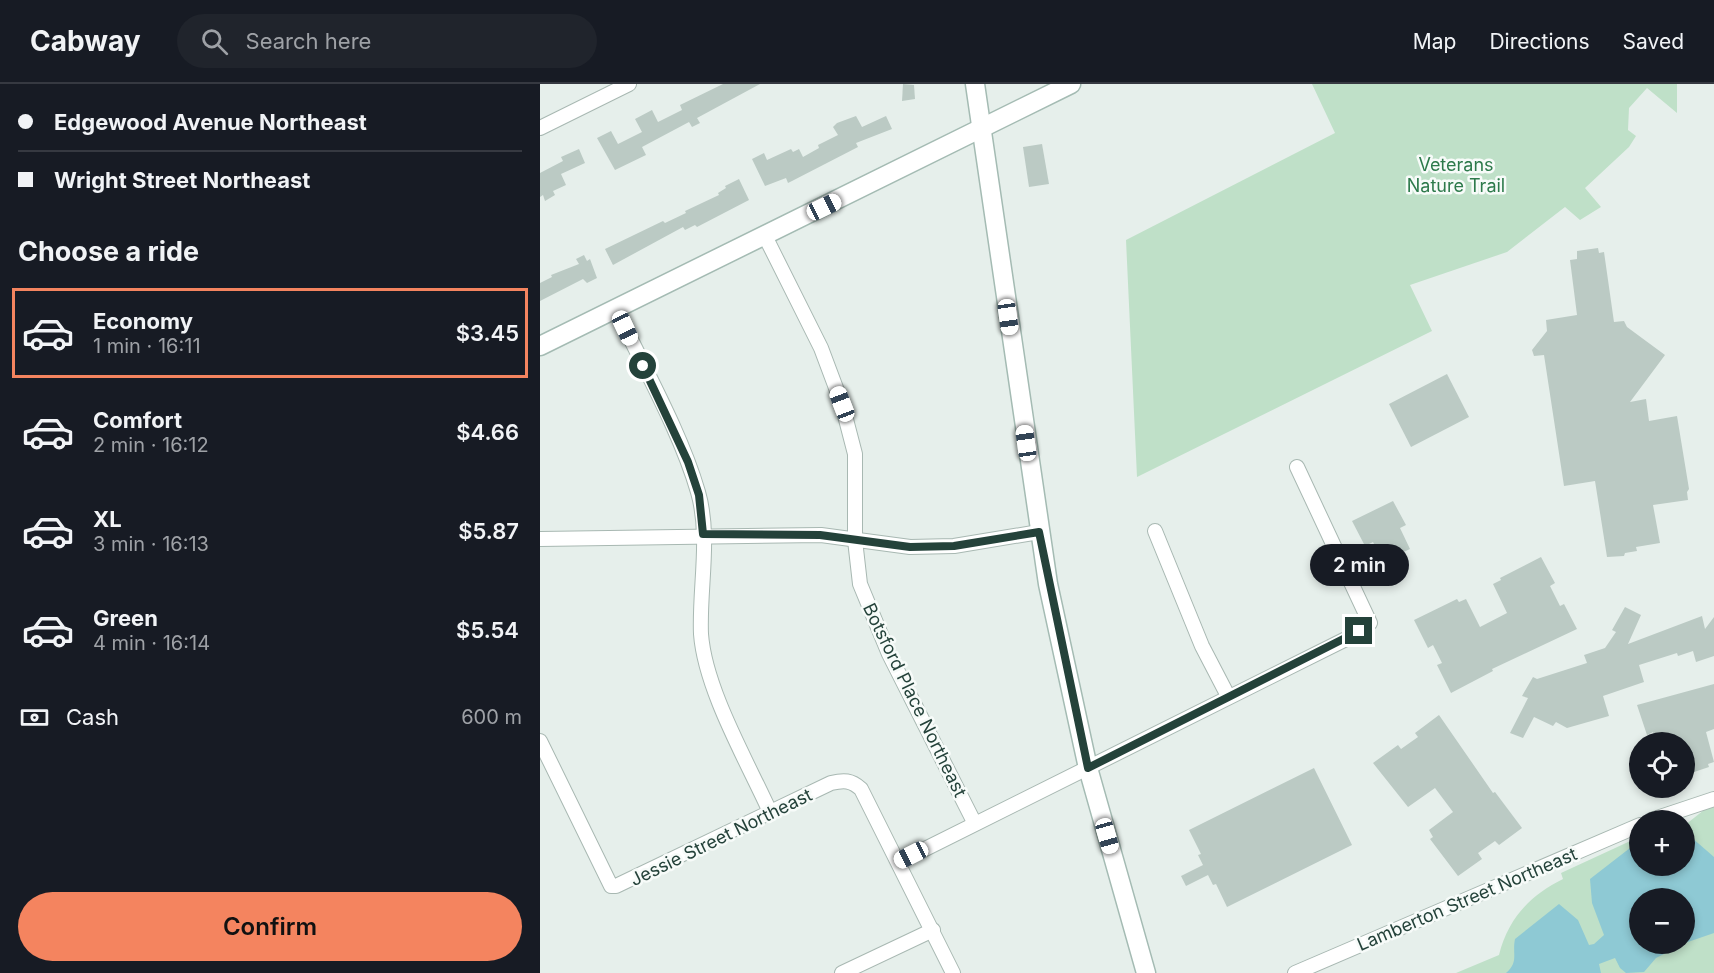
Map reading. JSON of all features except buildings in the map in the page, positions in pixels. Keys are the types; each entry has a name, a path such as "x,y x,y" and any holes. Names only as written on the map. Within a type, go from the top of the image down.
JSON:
{"main road":[{"path":"975,84 1039,532 1088,768 1146,973"},
{"path":"540,346 1071,84"}],"street":[{"path":"540,128 629,84"},
{"name":"Botsford Place Northeast","path":"765,236 821,348 842,404 855,454 855,540 860,584 889,654 974,822"},
{"path":"616,309 688,462 699,495 703,534 701,635 709,675 770,812"},
{"path":"953,973 899,862 974,822 1088,768 1348,638 1370,624 1297,467"},
{"path":"1155,531 1202,646 1228,696"},
{"path":"540,539 703,534 820,535 910,547 954,546 1039,532"},
{"name":"Jessie Street Northeast","path":"540,741 611,886 623,885 770,812 831,783 843,780 861,789 899,862"},
{"path":"1681,810 1714,799"},
{"name":"Lamberton Street Northeast","path":"1294,973 1629,830"},
{"path":"842,973 933,930"}],"green space":[{"name":"Veterans Nature Trail","path":"1312,84 1677,84 1677,113 1647,88 1629,108 1628,130 1636,136 1629,147 1585,188 1601,207 1580,220 1565,207 1507,252 1410,285 1432,331 1137,477 1126,240 1335,133"},
{"path":"1714,807 1714,973 1456,973 1499,955 1508,930 1522,909 1540,893 1563,879 1561,873 1629,842 1629,876 1695,876 1695,817 1704,810"}],"water":[{"path":"1695,840 1714,857 1714,933 1695,940 1695,888 1629,888 1629,954 1664,954 1656,958 1644,972 1626,973 1620,968 1615,958 1599,964 1601,973 1506,973 1514,961 1515,939 1559,904 1578,920 1589,945 1594,944 1604,935 1592,903 1590,879 1629,849 1629,876 1695,876"}],"route":[{"path":"643,366 688,462 699,495 703,534 820,535 910,547 954,546 1002,540 1039,532 1088,768 1359,631"}]}
